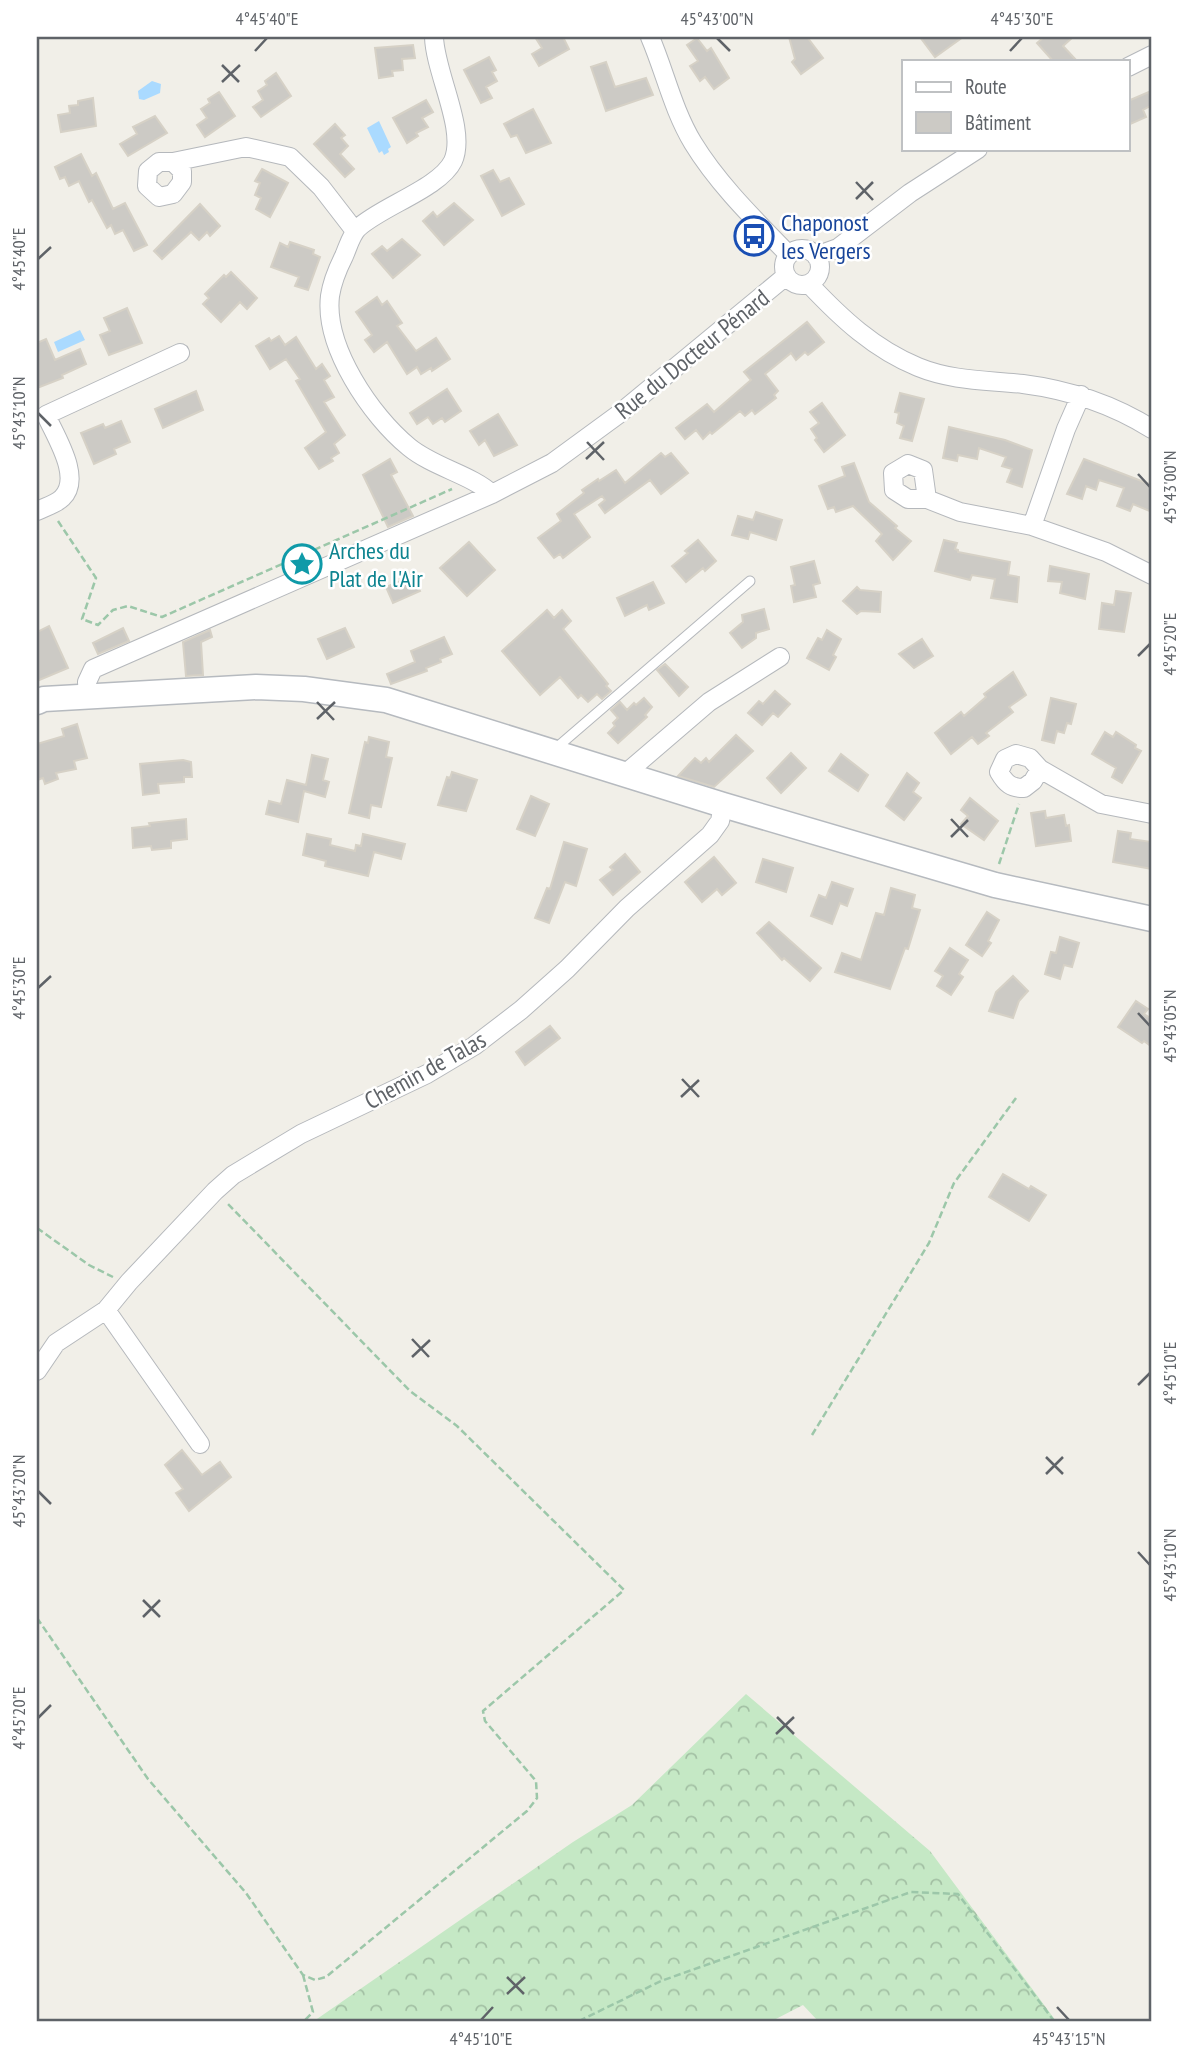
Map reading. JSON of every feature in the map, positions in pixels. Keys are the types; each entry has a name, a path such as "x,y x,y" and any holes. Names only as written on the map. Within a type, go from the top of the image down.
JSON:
{"main road":[{"path":"37,702 44,699 256,687 304,689 386,700 723,805 995,885 1152,919"}],"street":[{"path":"434,37 435,52 458,138 453,162 436,180 366,221 355,231 338,269 330,298 334,338 354,380 380,420 410,448 444,469 484,486 492,494"},
{"path":"650,37 680,118 693,143 743,207 789,255"},
{"path":"1130,66 1152,55"},
{"path":"173,162 246,146 290,158 321,187 355,231"},
{"path":"816,256 838,248 910,193 976,150"},
{"path":"806,250 816,256 820,269 809,284 796,285 786,276 785,261 794,251 806,250"},
{"name":"Rue du Docteur Pénard","path":"88,697 87,682 93,669 492,494 552,463 619,414 786,276"},
{"path":"809,284 842,319 879,348 919,368 959,379 1023,384 1081,395 1125,412 1152,429"},
{"path":"42,508 61,499 68,491 71,478 46,415 180,353"},
{"path":"1032,526 1066,429 1081,395"},
{"path":"927,499 960,512 1032,526 1105,552 1152,575"},
{"path":"625,774 709,702 780,657"},
{"path":"1040,769 1034,781 1024,788 1015,788 1005,783 999,772 1005,760 1016,754 1030,758 1040,769 1101,804 1152,814"},
{"name":"Chemin de Talas","path":"37,1371 56,1343 106,1310 215,1191 253,1161 301,1134 427,1074 474,1046 521,1010 567,969 627,908 710,835 720,821 723,805"},
{"path":"106,1310 200,1444"}],"lane":[{"path":"552,751 750,581"}],"path":[{"path":"42,508 96,578 82,619 98,625 113,610 128,606 162,617 471,481"},
{"path":"1000,860 1024,788"},
{"path":"812,1435 929,1243 954,1182 1016,1098"},
{"path":"215,1191 410,1391 457,1426 624,1590 484,1711 485,1721 536,1781 537,1798 527,1811 326,1977 315,1980 303,1975"},
{"path":"37,1228 89,1265 129,1282"},
{"path":"37,1618 148,1779 246,1894 303,1975 313,2012 304,2021"},
{"path":"579,2021 661,1981 911,1892 958,1894 1055,2021"}],"green space":[{"path":"746,1694 930,1851 1056,2021 818,2021 803,2005 772,2021 314,2021 573,1842 632,1805"}],"water":[{"path":"152,81 161,84 160,93 144,100 139,99 138,91"},
{"path":"379,121 391,147 384,155 382,151 379,153 367,128"},
{"path":"80,330 85,340 58,352 54,342"}],"building":[{"path":"535,37 563,37 569,49 539,66 532,54 542,48"},
{"path":"789,37 807,37 823,58 801,74 792,62 795,59"},
{"path":"920,37 963,37 935,57"},
{"path":"1044,37 1073,37 1063,46 1076,60 1052,60 1037,43"},
{"path":"697,38 707,51 711,48 729,78 714,89 705,77 700,81 690,66 698,61 687,45"},
{"path":"413,45 415,58 402,59 403,70 392,71 393,76 379,78 375,48"},
{"path":"489,57 496,70 492,72 497,81 486,87 492,98 481,103 464,70"},
{"path":"606,62 615,87 646,78 653,95 606,111 591,67"},
{"path":"276,73 291,96 261,117 253,107 263,100 258,91 267,85 265,81"},
{"path":"219,92 235,116 205,137 197,125 207,118 201,109 210,103 208,99"},
{"path":"1149,92 1152,105 1143,110 1146,117 1130,124 1130,100"},
{"path":"93,98 96,126 61,132 58,115 70,113 69,106 78,105 78,101"},
{"path":"426,100 433,112 422,118 428,127 416,133 418,136 407,143 393,118"},
{"path":"533,109 551,143 526,153 517,135 511,137 504,124"},
{"path":"155,116 167,133 128,156 120,144 137,134 133,127"},
{"path":"335,124 345,135 341,138 348,146 340,154 354,169 345,177 314,144"},
{"path":"81,154 92,176 96,173 113,209 125,203 147,245 134,251 123,230 115,234 111,225 107,228 92,200 89,202 79,181 69,186 65,177 60,179 55,167"},
{"path":"262,169 288,183 270,217 256,209 261,198 255,195 260,183 255,181"},
{"path":"493,170 500,182 509,178 524,204 502,216 481,176"},
{"path":"454,203 473,220 444,245 423,221 433,212 437,217"},
{"path":"200,204 220,226 210,236 207,232 199,240 191,232 162,259 154,251"},
{"path":"402,239 420,255 393,278 372,254 382,246 387,251"},
{"path":"290,242 314,250 313,254 320,257 308,290 295,286 299,277 271,267 280,243 288,247"},
{"path":"231,272 257,298 247,309 240,302 221,322 203,304 209,298 205,294 224,275 226,277"},
{"path":"377,297 382,305 387,301 402,323 397,326 416,351 436,338 450,359 432,371 431,368 421,374 417,367 407,374 387,342 374,352 365,340 372,335 356,312"},
{"path":"127,308 142,343 109,355 100,335 110,331 104,318"},
{"path":"807,322 824,342 808,355 805,352 796,360 791,353 765,374 778,391 774,395 776,398 755,414 752,410 745,416 740,411 703,439 696,430 685,439 676,428 707,404 714,412 751,380 744,372"},
{"path":"279,336 285,345 296,337 316,369 322,364 330,376 324,380 334,397 324,402 345,435 334,444 339,453 331,458 333,461 319,469 305,448 326,432 296,381 300,379 286,359 270,369 256,346 269,338 271,341"},
{"path":"46,339 55,360 80,349 86,364 62,375 63,378 37,388 37,343"},
{"path":"447,389 461,411 445,422 442,418 433,424 428,417 417,424 410,413"},
{"path":"196,391 203,410 163,428 155,409"},
{"path":"900,393 924,399 912,441 900,438 904,426 897,423 899,413 895,412"},
{"path":"822,403 845,435 824,452 811,429 819,423 810,412"},
{"path":"498,414 517,445 494,456 485,440 479,445 470,431"},
{"path":"121,421 130,442 114,449 116,454 94,464 81,433 103,424 105,428"},
{"path":"949,427 1005,440 1032,450 1022,487 1007,482 1012,469 1002,466 1006,457 979,448 977,459 958,455 957,461 943,458"},
{"path":"661,453 665,457 671,453 688,473 661,494 650,480 605,513 599,505 605,500 602,496 574,514 590,537 563,558 560,554 554,558 538,538 561,521 557,514 598,479 599,481 616,470 625,483"},
{"path":"390,459 397,472 391,475 413,516 388,527 363,475"},
{"path":"1084,459 1152,485 1152,512 1133,504 1130,511 1117,506 1124,488 1099,480 1096,490 1086,486 1082,499 1067,494"},
{"path":"854,463 869,502 911,541 893,560 876,541 882,534 853,506 836,512 834,507 828,509 819,486 845,476 842,467"},
{"path":"756,512 782,520 776,540 750,532 748,539 732,535 738,516 753,520"},
{"path":"698,540 716,561 686,582 672,566 688,553 685,551"},
{"path":"944,540 957,543 955,549 958,552 1010,562 1008,575 1019,577 1017,602 991,598 995,579 972,575 970,580 935,571"},
{"path":"469,542 495,570 467,596 440,568"},
{"path":"814,561 820,583 813,585 816,597 794,602 791,586 795,585 791,567"},
{"path":"1050,566 1089,574 1085,599 1060,593 1062,582 1048,581"},
{"path":"413,576 420,591 393,603 386,587"},
{"path":"653,582 664,603 649,610 647,605 625,616 617,598"},
{"path":"857,587 860,590 881,592 880,612 861,611 857,614 843,601"},
{"path":"1116,591 1131,593 1124,632 1099,629 1102,603 1114,605"},
{"path":"764,609 769,629 756,633 756,638 742,648 730,633 743,622 742,615"},
{"path":"547,610 554,618 562,610 571,621 563,629 611,691 602,699 597,694 588,702 581,695 578,698 560,677 540,695 502,651"},
{"path":"49,626 68,668 37,681 37,632"},
{"path":"123,628 129,641 98,654 93,643"},
{"path":"345,628 354,647 327,659 318,639"},
{"path":"210,630 212,637 201,642 203,675 186,676 183,642"},
{"path":"827,630 841,639 829,670 807,658 818,638 822,640"},
{"path":"444,637 452,654 426,668 427,671 391,684 387,674 415,662 411,651"},
{"path":"922,639 933,656 914,668 899,654"},
{"path":"665,664 688,687 679,696 657,670"},
{"path":"1013,672 1026,695 1009,707 1013,712 986,733 989,736 978,744 972,737 951,754 935,733 961,712 964,716 986,697 984,694"},
{"path":"775,691 790,704 778,717 773,713 762,725 748,713 759,701 763,704"},
{"path":"644,698 652,707 645,715 647,717 618,743 608,733 618,718 611,710 620,702 627,710"},
{"path":"1051,698 1076,704 1071,724 1067,723 1064,733 1057,731 1054,743 1042,740"},
{"path":"77,724 87,758 74,761 76,769 56,773 58,779 45,784 43,778 37,780 37,744 64,736 62,729"},
{"path":"1105,732 1113,737 1116,732 1141,751 1122,783 1112,777 1116,768 1092,754"},
{"path":"736,735 753,751 714,787 678,776 695,758 701,763 706,758 709,762"},
{"path":"369,737 389,742 386,757 392,758 381,807 371,805 369,818 349,813 365,742 368,743"},
{"path":"791,753 806,768 781,793 767,778"},
{"path":"841,754 868,775 858,791 829,771"},
{"path":"312,755 328,759 323,780 329,782 325,797 304,791 298,822 266,814 269,801 281,804 287,780 306,785"},
{"path":"183,760 191,762 192,777 184,777 184,782 158,784 159,793 143,795 140,764"},
{"path":"452,772 477,780 466,811 438,805 447,777 450,778"},
{"path":"907,773 919,783 913,792 921,798 904,820 886,806"},
{"path":"531,796 549,804 535,836 517,829"},
{"path":"970,798 998,821 984,840 961,824 968,816 961,810"},
{"path":"1045,811 1046,818 1064,815 1066,826 1069,825 1071,841 1036,846 1031,813"},
{"path":"186,819 187,839 171,841 171,848 133,848 132,828 150,826 149,823"},
{"path":"1118,831 1131,833 1130,839 1152,842 1152,869 1113,862"},
{"path":"307,834 331,839 330,845 355,851 356,845 361,846 363,834 405,844 401,859 374,852 368,876 325,866 326,861 303,855"},
{"path":"564,842 587,849 576,886 565,882 549,923 535,918 547,888 550,889"},
{"path":"625,854 640,872 613,895 600,880 613,870 610,867"},
{"path":"714,857 736,883 722,895 717,889 702,902 685,882"},
{"path":"763,859 793,868 786,892 756,882"},
{"path":"832,882 853,889 847,906 840,903 832,924 811,916 819,895 826,898"},
{"path":"891,888 915,895 912,908 920,910 908,949 905,948 890,989 835,972 842,953 861,960 876,913 884,915"},
{"path":"987,912 999,920 988,941 991,943 982,956 966,945"},
{"path":"769,922 821,968 810,981 784,958 782,960 757,933"},
{"path":"1060,937 1079,943 1072,967 1064,965 1060,979 1045,974 1051,952 1056,953"},
{"path":"950,948 968,960 959,974 963,977 951,995 937,986 943,976 935,971"},
{"path":"1013,976 1028,991 1019,1001 1013,1018 989,1011 996,992"},
{"path":"1136,1001 1148,1009 1144,1014 1152,1019 1152,1047 1118,1027"},
{"path":"550,1026 560,1038 525,1065 516,1052"},
{"path":"1003,1174 1046,1195 1029,1221 989,1197"},
{"path":"182,1450 202,1475 220,1462 231,1477 189,1511 176,1493 183,1489 165,1465"}],"place":[{"name":"Chaponost les Vergers","path":"754,236"},
{"name":"Arches du Plat de l'Air","path":"302,564"}]}
